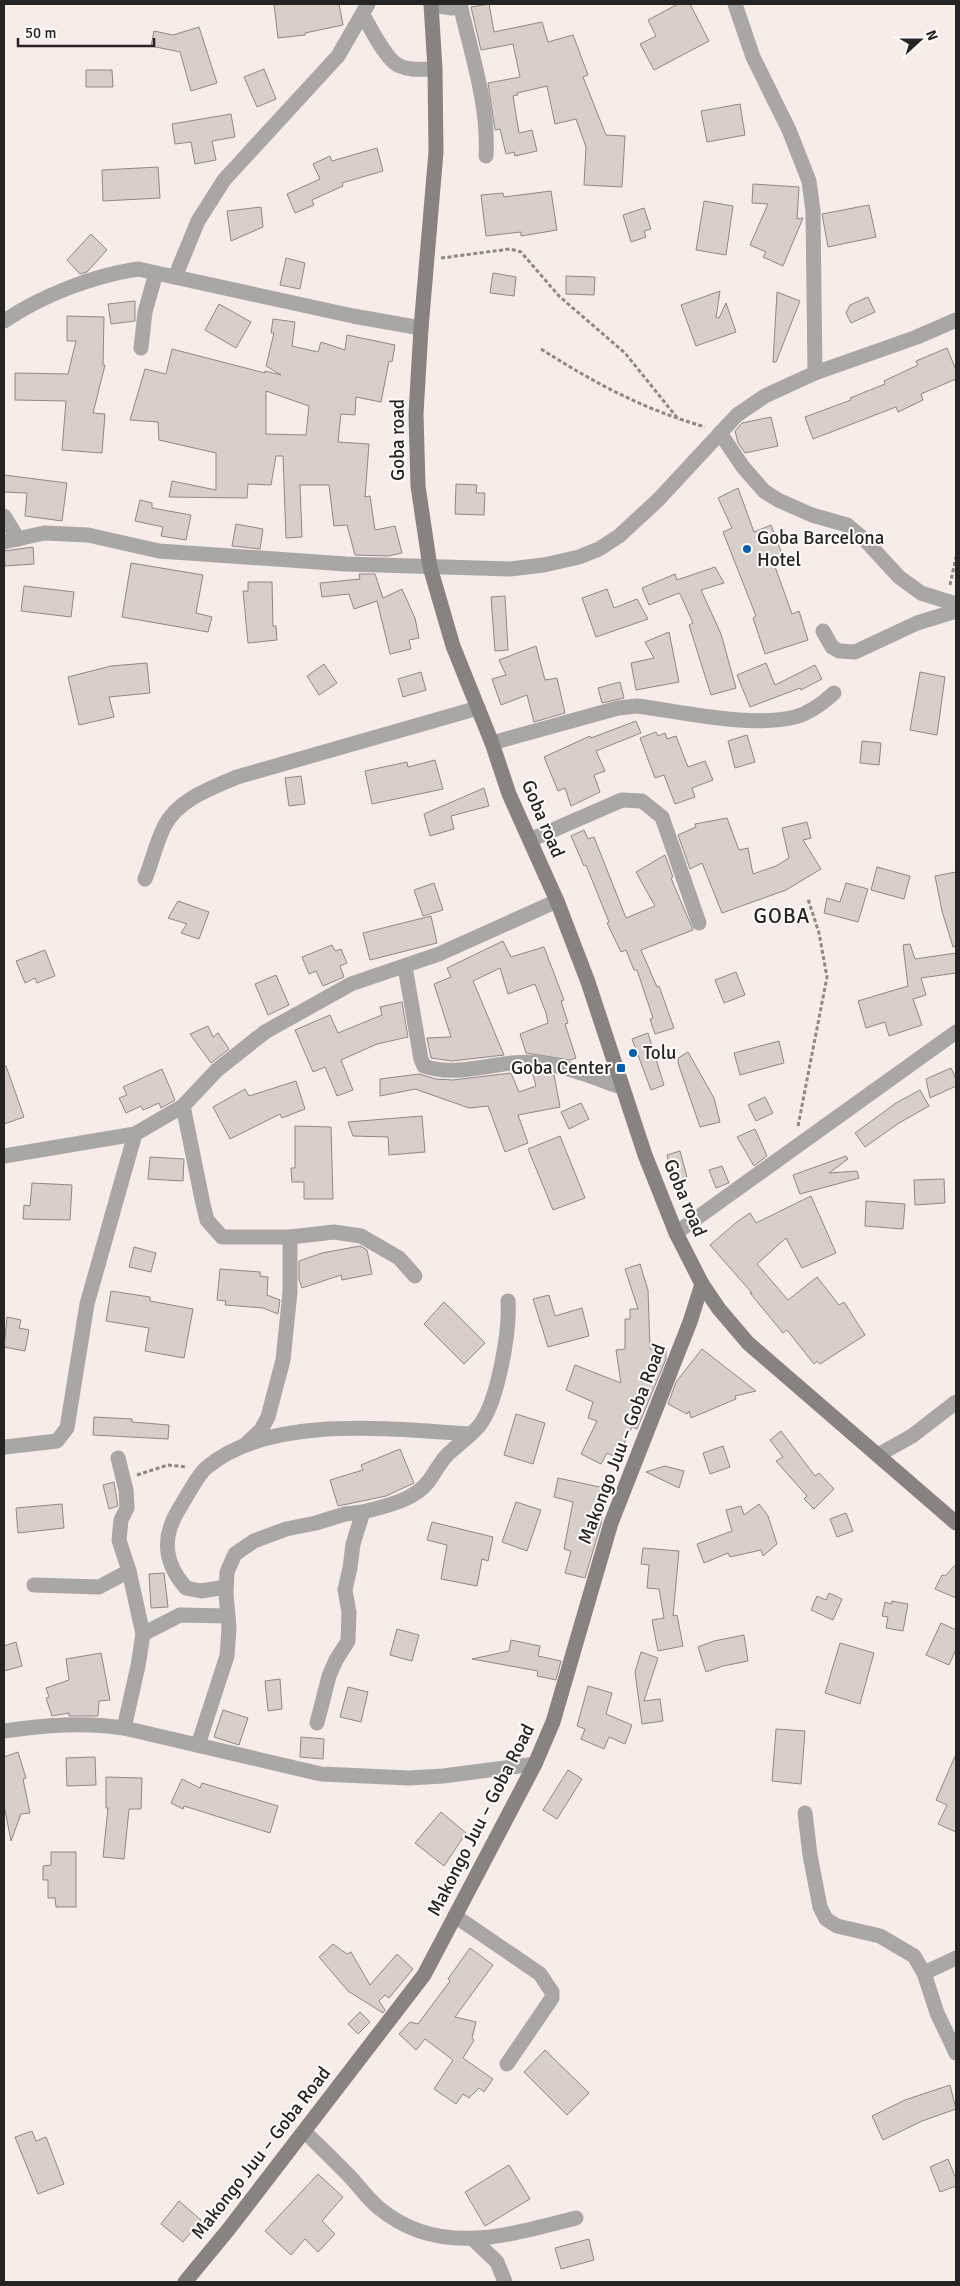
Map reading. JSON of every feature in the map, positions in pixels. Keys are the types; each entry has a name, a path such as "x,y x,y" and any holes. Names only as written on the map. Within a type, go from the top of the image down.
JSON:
{"street":[{"path":"431,4 452,8 459,4 484,109 487,138 486,156"},
{"name":"Goba road","path":"431,4 435,68 436,152 420,328 416,414 418,486 430,567 454,646 492,743 509,794 557,901 588,982 644,1155 676,1233 702,1284 719,1309 748,1343 956,1523"},
{"path":"735,4 753,57 789,130 809,181 813,211 814,373"},
{"path":"366,9 389,56 398,66 415,70 435,68"},
{"path":"175,277 198,221 224,180 338,56 366,9"},
{"path":"4,321 25,307 55,294 105,277 138,269 353,316 420,328"},
{"path":"141,348 144,312 156,273"},
{"path":"4,516 11,540 44,533 88,535 159,551 346,564 510,570 544,565 599,549 619,536 658,500 737,415 766,396 814,373 917,337 956,320"},
{"path":"720,434 743,467 764,491 778,500 812,516 847,525 865,540 899,577 921,593 953,605"},
{"path":"823,632 832,647 839,651 854,652 953,605"},
{"path":"492,743 618,708 637,706 769,722 797,716 818,706 834,693"},
{"path":"145,879 164,826 175,811 205,790 237,777 478,708"},
{"path":"530,840 622,800 642,801 662,817 699,923"},
{"path":"4,1156 135,1134 183,1106 217,1070 266,1032 351,984 405,967 557,901"},
{"path":"405,967 421,1059 424,1066 436,1070 478,1068 507,1062 540,1063 580,1073 621,1087"},
{"path":"676,1233 956,1032"},
{"path":"183,1106 207,1220 222,1237 290,1237 334,1232 361,1236 399,1258 415,1276"},
{"path":"5,1448 57,1441 67,1428 87,1304 135,1134"},
{"path":"226,1587 201,1591 186,1588 174,1574 166,1545 174,1517 205,1468 246,1444 261,1430 268,1417 283,1360 290,1292 290,1237"},
{"name":"Makongo Juu – Goba Road","path":"185,2282 228,2230 424,1975 535,1764 553,1722 611,1523 690,1322 702,1284"},
{"path":"198,1745 226,1656 228,1616 227,1572 235,1554 254,1541 286,1529 316,1523 345,1514 363,1512 403,1500 427,1484 446,1456 470,1434 488,1412 499,1374 509,1322 508,1301"},
{"path":"878,1455 912,1436 956,1402"},
{"path":"246,1444 312,1429 406,1430 470,1434"},
{"path":"118,1458 126,1508 121,1520 119,1540 129,1571 143,1634 124,1728"},
{"path":"317,1723 329,1676 348,1641 349,1612 345,1590 353,1544 363,1512"},
{"path":"34,1585 99,1587 129,1571"},
{"path":"143,1634 180,1615 228,1616"},
{"path":"4,1731 76,1724 124,1728 322,1774 409,1778 443,1776 535,1764"},
{"path":"806,1813 818,1898 826,1919 837,1926 880,1936 914,1956 924,1973 937,2013 956,2053"},
{"path":"455,1916 540,1974 552,1992 552,1998 507,2064"},
{"path":"924,1973 956,1958"},
{"path":"304,2131 378,2208 414,2230 437,2236 474,2240 505,2236 576,2218"},
{"path":"474,2240 497,2262 505,2282"}],"path":[{"path":"427,261 485,251 510,249 521,252 559,296 625,353 679,420"},
{"path":"541,350 596,384 638,404 720,434"},
{"path":"953,605 956,557"},
{"path":"793,1148 827,977 819,933 808,899"},
{"path":"123,1481 168,1465 205,1468"}],"building":[{"path":"274,4 339,4 343,25 305,33 305,35 278,38"},
{"path":"489,4 494,32 542,22 548,42 573,35 588,75 583,77 606,135 625,136 622,187 584,185 586,147 576,119 555,124 547,86 517,93 518,95 513,96 519,133 532,130 537,151 515,156 514,152 506,154 500,129 495,130 488,83 520,77 513,44 481,50 471,7"},
{"path":"678,4 690,4 709,41 654,70 640,44 656,36 648,20"},
{"path":"199,27 217,83 191,91 180,52 151,46 154,31 173,35"},
{"path":"264,69 276,99 257,107 244,77"},
{"path":"86,70 112,70 113,87 86,87"},
{"path":"740,104 745,135 707,142 701,111"},
{"path":"231,114 235,137 212,141 216,160 195,164 191,142 175,144 172,124"},
{"path":"377,148 383,171 342,183 343,186 312,200 314,205 295,213 287,194 320,179 313,164 330,156 332,161"},
{"path":"158,167 160,198 103,201 102,170"},
{"path":"753,184 799,187 797,219 803,218 783,266 763,257 766,252 750,245 768,204 752,203"},
{"path":"551,191 557,230 521,236 521,232 486,236 481,195 503,193 504,197"},
{"path":"704,201 733,206 726,255 696,250"},
{"path":"869,205 876,237 828,247 822,214"},
{"path":"261,207 263,227 231,241 227,211"},
{"path":"644,208 651,229 644,231 646,237 631,242 623,215"},
{"path":"91,234 107,250 87,272 80,274 67,260"},
{"path":"286,258 305,263 300,289 280,285"},
{"path":"493,273 516,277 514,296 490,293"},
{"path":"566,276 595,277 594,295 566,294"},
{"path":"720,291 716,317 719,318 726,303 736,332 696,346 681,305"},
{"path":"777,292 800,301 776,362 773,362"},
{"path":"868,297 875,312 851,323 846,313 850,305"},
{"path":"135,301 135,321 111,324 108,304"},
{"path":"219,304 251,322 236,348 205,330"},
{"path":"67,316 104,317 103,365 105,365 93,413 105,414 102,453 62,450 66,401 15,400 15,373 68,374 76,341 67,341"},
{"path":"273,319 295,322 292,346 318,352 321,342 345,350 347,335 395,345 392,362 389,361 381,402 356,397 355,415 341,414 338,442 369,444 365,497 370,496 375,530 395,526 402,553 388,556 355,555 347,525 334,526 329,485 300,485 302,537 286,538 283,456 276,456 271,485 248,484 247,498 169,497 172,481 216,490 216,453 159,440 158,422 130,420 145,369 166,374 172,349 265,373 265,371 281,375 266,366 274,333 271,333","holes":["266,391 309,406 306,435 266,434"]},
{"path":"947,348 956,370 956,379 921,394 923,400 898,412 896,407 813,439 805,417 851,400 850,398 885,384 884,381 918,365 916,361"},
{"path":"771,417 778,446 745,453 738,443 735,431 742,423"},
{"path":"4,475 67,483 62,521 25,516 27,493 4,492"},
{"path":"456,484 477,485 476,493 485,493 484,515 455,514"},
{"path":"738,488 754,532 771,525 783,557 773,561 792,614 799,611 808,640 765,654 753,618 756,616 723,532 732,528 718,498"},
{"path":"140,500 152,503 152,508 191,515 186,540 161,536 163,527 135,521"},
{"path":"236,524 263,529 260,549 232,546"},
{"path":"33,547 34,564 5,566 4,551"},
{"path":"131,563 203,575 196,613 212,617 208,632 122,617"},
{"path":"715,567 724,583 701,590 721,634 736,688 711,695 689,625 693,623 681,596 679,593 649,605 642,588 675,574 677,580"},
{"path":"359,574 375,574 383,598 402,589 415,618 419,638 409,640 411,649 390,654 377,601 354,609 349,594 322,597 320,583 360,579"},
{"path":"248,582 272,582 273,626 276,626 277,640 248,643 243,591 248,591"},
{"path":"24,586 74,592 71,617 21,611"},
{"path":"607,589 614,608 637,599 648,619 596,637 582,598"},
{"path":"505,596 508,650 495,651 491,597"},
{"path":"669,632 679,682 636,690 631,663 654,658 645,642"},
{"path":"536,646 545,680 557,678 565,713 534,722 527,695 501,705 492,679 506,675 499,660"},
{"path":"147,663 150,693 109,697 114,717 79,725 68,677 111,666"},
{"path":"766,663 775,685 815,665 822,679 801,690 800,688 750,707 737,675"},
{"path":"324,664 337,683 319,695 307,676"},
{"path":"421,672 426,690 403,697 398,679"},
{"path":"920,672 945,677 937,735 910,730"},
{"path":"620,682 624,698 602,703 598,688"},
{"path":"636,721 641,733 596,751 605,771 594,775 600,792 571,806 565,788 558,791 544,757 590,736 591,738"},
{"path":"656,732 658,736 665,733 667,739 676,736 688,767 705,761 713,780 692,788 695,797 675,804 664,775 655,778 640,738"},
{"path":"747,735 755,762 735,768 728,741"},
{"path":"862,741 881,743 879,765 860,763"},
{"path":"435,760 443,789 372,804 365,771 407,762 408,767"},
{"path":"301,776 305,804 289,806 285,778"},
{"path":"484,788 489,806 451,816 454,829 430,836 424,814"},
{"path":"727,818 739,850 748,848 753,874 776,866 789,858 782,828 807,822 811,838 803,840 821,869 786,890 722,913 702,863 690,869 678,835 696,827 695,824"},
{"path":"584,830 588,839 594,837 626,918 655,906 636,872 665,855 673,877 671,878 693,930 641,950 657,987 659,986 674,1028 655,1034 650,1019 653,1018 637,970 634,970 626,950 621,952 607,923 609,922 586,865 584,866 571,836"},
{"path":"877,867 910,876 904,899 871,890"},
{"path":"956,872 956,946 953,947 942,911 935,876"},
{"path":"434,883 443,910 423,916 414,890"},
{"path":"846,883 868,889 858,922 824,913 827,898 840,902"},
{"path":"178,901 209,912 199,939 181,933 187,924 168,918"},
{"path":"431,916 437,943 370,960 363,933"},
{"path":"503,941 511,957 544,947 564,1000 561,1001 568,1023 565,1024 576,1058 570,1060 526,1053 520,1034 548,1023 546,1013 535,984 508,994 500,968 473,981 504,1055 452,1061 431,1058 427,1038 451,1037 434,984 451,977 447,968"},
{"path":"910,944 915,959 956,953 956,973 921,978 926,995 913,999 922,1025 889,1036 885,1022 866,1028 858,1001 908,986 903,945"},
{"path":"332,945 335,951 341,949 347,963 340,966 344,977 323,986 316,971 309,974 302,957"},
{"path":"45,950 55,976 37,983 35,978 25,983 16,961"},
{"path":"736,972 745,995 724,1003 715,980"},
{"path":"276,975 289,1005 268,1015 255,984"},
{"path":"402,1002 408,1037 377,1044 341,1060 353,1090 337,1096 325,1067 313,1072 295,1030 330,1015 338,1033 382,1015 380,1007"},
{"path":"208,1026 213,1037 218,1033 229,1049 211,1063 190,1034"},
{"path":"648,1033 664,1085 651,1090 632,1039"},
{"path":"779,1041 784,1063 740,1075 734,1053"},
{"path":"688,1052 714,1098 720,1122 700,1127 678,1063 678,1058"},
{"path":"4,1066 6,1066 24,1117 4,1124"},
{"path":"951,1068 956,1079 956,1086 930,1098 926,1079"},
{"path":"162,1069 175,1100 161,1108 159,1103 143,1110 141,1106 126,1113 119,1098 127,1095 123,1087"},
{"path":"532,1072 554,1075 560,1107 518,1115 528,1143 505,1152 488,1106 469,1108 415,1089 380,1096 380,1079 419,1074 436,1079 453,1080 511,1073 519,1092 536,1086"},
{"path":"296,1081 305,1109 282,1118 280,1114 230,1139 213,1107 245,1089 249,1096"},
{"path":"920,1090 929,1106 899,1123 865,1147 855,1133 896,1103"},
{"path":"765,1097 773,1113 756,1121 748,1105"},
{"path":"581,1103 589,1119 569,1129 561,1112"},
{"path":"422,1116 425,1152 389,1155 388,1137 353,1136 348,1122"},
{"path":"295,1126 331,1127 333,1199 304,1199 304,1182 292,1182 291,1168 295,1168"},
{"path":"755,1129 767,1156 754,1166 737,1137"},
{"path":"560,1136 585,1198 553,1210 528,1149"},
{"path":"680,1151 687,1177 673,1181 667,1155"},
{"path":"846,1156 848,1159 829,1173 857,1171 859,1178 800,1194 793,1175"},
{"path":"150,1157 184,1159 183,1181 148,1179"},
{"path":"722,1166 729,1183 716,1188 709,1170"},
{"path":"944,1179 945,1203 915,1205 914,1180"},
{"path":"32,1183 72,1185 70,1220 23,1219 24,1205 30,1206"},
{"path":"811,1196 836,1253 802,1268 786,1238 757,1264 788,1300 817,1277 839,1305 844,1302 865,1335 820,1364 817,1361 814,1364 787,1330 783,1333 750,1293 752,1293 710,1245 750,1213 756,1223"},
{"path":"866,1201 905,1204 903,1229 865,1226"},
{"path":"360,1246 367,1250 372,1274 342,1280 341,1275 302,1288 299,1280 299,1261 322,1253"},
{"path":"134,1247 156,1253 151,1272 129,1267"},
{"path":"640,1264 648,1290 650,1349 666,1351 666,1359 637,1429 632,1427 617,1458 607,1453 601,1464 581,1454 597,1421 588,1418 593,1402 566,1390 575,1365 621,1383 616,1350 625,1349 625,1319 630,1319 630,1309 638,1309 625,1269"},
{"path":"220,1269 260,1272 260,1276 268,1277 267,1295 280,1300 278,1314 263,1308 225,1305 226,1301 217,1300"},
{"path":"111,1291 150,1297 150,1301 193,1309 184,1358 145,1351 149,1328 106,1321"},
{"path":"549,1295 555,1316 582,1308 589,1336 548,1347 533,1299"},
{"path":"444,1302 485,1343 464,1364 424,1324"},
{"path":"7,1317 21,1320 19,1328 29,1330 25,1351 4,1347"},
{"path":"702,1349 756,1391 735,1396 736,1399 691,1418 689,1411 687,1414 668,1404 676,1382"},
{"path":"516,1414 545,1423 533,1464 504,1455"},
{"path":"94,1417 132,1419 132,1422 169,1425 168,1439 93,1435"},
{"path":"781,1431 815,1476 819,1473 834,1489 814,1509 804,1499 807,1496 776,1461 783,1457 770,1440"},
{"path":"723,1446 730,1467 710,1474 703,1453"},
{"path":"400,1449 414,1483 386,1496 338,1506 330,1480 363,1470 361,1465"},
{"path":"665,1466 684,1471 679,1488 646,1472"},
{"path":"558,1478 609,1489 604,1499 601,1524 585,1578 565,1573 571,1551 564,1549 573,1502 554,1497"},
{"path":"114,1482 118,1506 109,1509 103,1485"},
{"path":"516,1502 541,1510 527,1551 502,1542"},
{"path":"62,1504 64,1528 18,1533 16,1508"},
{"path":"759,1504 768,1516 777,1544 763,1556 761,1550 730,1557 728,1553 704,1563 697,1544 732,1531 726,1510 741,1506 744,1515"},
{"path":"846,1513 853,1531 837,1537 830,1519"},
{"path":"432,1522 493,1537 488,1561 482,1559 477,1586 441,1579 447,1545 427,1540"},
{"path":"643,1548 679,1551 673,1616 677,1615 683,1646 658,1651 652,1620 664,1618 659,1589 647,1588 649,1565 641,1564"},
{"path":"956,1564 956,1598 935,1589 942,1575 945,1576"},
{"path":"164,1573 168,1607 151,1608 149,1574"},
{"path":"829,1593 842,1599 833,1620 811,1610 817,1596 826,1600"},
{"path":"892,1601 908,1604 903,1631 886,1628 888,1617 882,1616 885,1602 892,1604"},
{"path":"941,1623 956,1630 956,1649 949,1665 926,1655"},
{"path":"397,1629 419,1635 412,1661 390,1655"},
{"path":"744,1635 748,1661 706,1672 698,1647 714,1641"},
{"path":"511,1640 540,1646 538,1656 561,1661 556,1680 537,1676 538,1671 472,1659 509,1651"},
{"path":"16,1642 22,1666 4,1671 4,1646"},
{"path":"840,1643 874,1653 860,1704 825,1693"},
{"path":"641,1652 658,1658 644,1701 660,1699 663,1721 642,1724 635,1672"},
{"path":"101,1653 110,1700 99,1701 98,1716 69,1716 69,1713 52,1716 46,1698 49,1697 46,1688 69,1680 66,1659"},
{"path":"280,1679 282,1709 268,1711 265,1681"},
{"path":"588,1686 612,1693 606,1714 632,1725 625,1744 609,1737 604,1749 581,1739 585,1729 577,1726"},
{"path":"348,1687 368,1692 361,1722 340,1717"},
{"path":"223,1710 248,1718 239,1745 214,1737"},
{"path":"776,1729 805,1731 801,1784 772,1781"},
{"path":"301,1737 324,1739 323,1759 300,1757"},
{"path":"18,1752 26,1778 23,1779 30,1813 21,1814 11,1841 4,1805 4,1757"},
{"path":"956,1754 956,1832 938,1824 947,1805 936,1800"},
{"path":"95,1757 96,1785 67,1786 66,1758"},
{"path":"568,1770 582,1779 557,1819 543,1810"},
{"path":"106,1777 142,1778 141,1809 129,1809 124,1859 103,1857 108,1808 106,1808"},
{"path":"182,1779 200,1788 202,1783 278,1806 270,1833 184,1806 183,1809 171,1803"},
{"path":"441,1812 466,1833 444,1866 415,1843"},
{"path":"51,1852 76,1852 76,1907 56,1907 55,1898 48,1898 48,1880 43,1880 43,1866 51,1865"},
{"path":"333,1944 347,1954 351,1952 370,1985 397,1954 413,1969 389,1998 385,1995 379,2001 385,2010 383,2013 348,1991 319,1957"},
{"path":"470,1948 493,1965 455,2017 476,2022 472,2038 474,2040 463,2058 493,2079 484,2092 479,2088 469,2098 463,2094 456,2104 434,2089 453,2060 425,2039 416,2050 399,2034 410,2022 418,2024 450,1981 448,1979"},
{"path":"360,2012 370,2022 358,2034 348,2024"},
{"path":"545,2050 589,2093 567,2115 524,2072"},
{"path":"950,2085 956,2109 922,2121 883,2140 872,2116 905,2100"},
{"path":"32,2131 36,2141 46,2137 64,2184 38,2194 15,2137"},
{"path":"948,2159 956,2179 956,2186 940,2192 930,2167"},
{"path":"509,2165 530,2199 485,2226 465,2192"},
{"path":"318,2174 343,2197 322,2221 335,2234 318,2252 305,2239 291,2255 265,2231"},
{"path":"179,2201 201,2220 183,2242 161,2224"},
{"path":"589,2239 594,2260 561,2269 555,2248"}],"place":[{"name":"Goba Barcelona Hotel","path":"747,549"},
{"name":"Tolu","path":"633,1053"},
{"name":"Goba Center","path":"621,1068"}],"district":[{"name":"GOBA","path":"782,916"}]}
